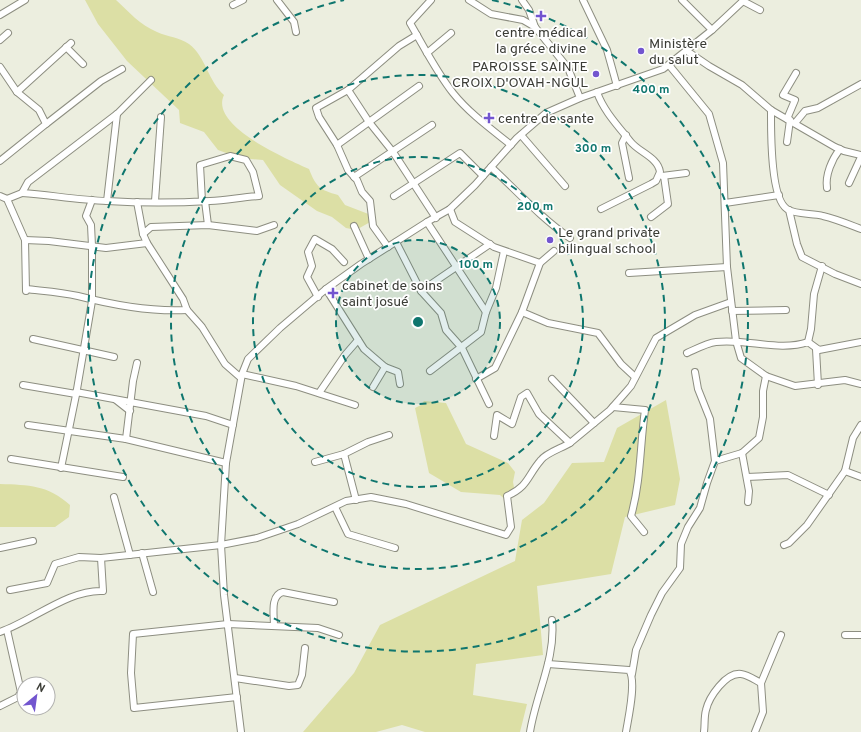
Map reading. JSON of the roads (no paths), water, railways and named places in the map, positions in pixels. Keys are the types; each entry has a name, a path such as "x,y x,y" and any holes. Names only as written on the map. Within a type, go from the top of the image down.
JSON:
{"street":[{"path":"0,15 25,0"},
{"path":"233,6 243,0"},
{"path":"277,0 294,22 296,32"},
{"path":"431,0 410,23 443,80 465,106 511,145"},
{"path":"469,0 491,14 523,20 535,27"},
{"path":"522,0 529,10 535,27 568,68 580,98"},
{"path":"583,0 606,50 617,86"},
{"path":"682,0 712,30"},
{"path":"241,732 228,624 221,545 226,463 241,376 248,359 258,348 326,289 369,259 450,209 521,135 546,113 580,98 658,72 687,51 743,1 760,10"},
{"path":"0,40 8,33"},
{"path":"427,53 451,33"},
{"path":"388,247 373,226 370,202 348,170 337,145 319,118 316,108 348,90 399,46 417,35"},
{"path":"17,92 69,45 82,64"},
{"path":"687,51 742,85 771,110 840,150 861,156 849,183"},
{"path":"669,65 709,114 723,162 727,267 736,341 741,358 766,376 795,386 818,385 845,380 861,384"},
{"path":"0,67 17,92 39,110 46,124"},
{"path":"0,161 102,81 122,68"},
{"path":"787,142 795,100 783,95 796,73"},
{"path":"22,193 28,182 117,114 151,80"},
{"path":"791,121 805,111 818,108 861,84"},
{"path":"337,145 419,86"},
{"path":"348,90 369,122 394,152 436,218"},
{"path":"597,92 601,102 626,135 630,143 659,167 668,204 651,217"},
{"path":"771,110 770,148 779,195 784,206 789,210 825,216 861,229"},
{"path":"107,201 117,114"},
{"path":"155,201 161,118"},
{"path":"354,177 394,152 432,125"},
{"path":"521,135 565,186"},
{"path":"626,135 622,143 628,178"},
{"path":"826,188 826,182 834,157 840,150"},
{"path":"394,196 460,153 483,176"},
{"path":"7,199 22,193 92,200 137,202 204,201 259,196 253,172 246,160 230,156 200,165 204,201 208,225"},
{"path":"491,167 542,217 570,238"},
{"path":"601,209 651,184 661,176 686,174"},
{"path":"725,203 779,195"},
{"path":"0,196 7,199 25,240 26,290 77,296 92,301 170,311 187,310"},
{"path":"62,468 92,301 91,225 86,216 92,200"},
{"path":"137,202 143,234 147,243 183,299 187,310 202,327 225,364 241,376 296,386 356,405"},
{"path":"450,209 455,222 490,244 504,251 540,263"},
{"path":"789,210 797,244 802,257 835,274 861,284"},
{"path":"427,222 486,312"},
{"path":"143,234 151,226 208,225 257,231 274,225"},
{"path":"354,226 369,259"},
{"path":"318,296 307,278 312,266 308,252 314,239 332,249 344,262"},
{"path":"25,240 106,248 147,243"},
{"path":"396,242 421,291 441,313 446,330 462,348 489,404"},
{"path":"421,291 490,244"},
{"path":"476,379 495,368 522,312 540,263 554,250"},
{"path":"430,371 481,332 486,312 496,288 504,251"},
{"path":"808,342 811,329 814,294 822,266"},
{"path":"629,273 727,267"},
{"path":"326,289 364,349 385,368 398,372 400,384"},
{"path":"10,590 47,583 54,564 79,558 101,558 221,545 257,538 298,524 346,501 371,497 406,504 506,535 512,527 508,496 517,491 529,480 541,459 570,443 613,407 631,386 656,338 695,315 731,302"},
{"path":"732,311 786,310"},
{"path":"522,312 548,323 598,333 621,364 635,378"},
{"path":"33,339 84,349 114,357"},
{"path":"319,393 345,355 358,340"},
{"path":"687,353 714,342 736,341 797,346 808,342"},
{"path":"808,342 816,349 824,350 861,342"},
{"path":"816,349 818,385"},
{"path":"126,439 133,381 137,363"},
{"path":"373,387 385,368"},
{"path":"626,732 636,650 662,593 680,568 681,544 688,527 700,508 707,482 715,461 710,419 698,389 695,372"},
{"path":"715,461 742,453 759,438 763,416 763,391 766,376"},
{"path":"552,379 594,423"},
{"path":"23,385 131,401 206,416 233,425"},
{"path":"76,393 118,400 130,411"},
{"path":"494,436 497,415 512,424 521,397 527,394 539,414 570,443"},
{"path":"613,407 645,410 641,444 641,468 632,516 644,532"},
{"path":"28,425 126,439 226,463"},
{"path":"784,545 789,543 807,525 845,471 853,438 861,425"},
{"path":"316,462 344,454 368,442 388,435"},
{"path":"742,453 749,491 748,502"},
{"path":"344,454 356,500"},
{"path":"11,459 123,477"},
{"path":"845,471 861,477"},
{"path":"747,477 788,475 828,494"},
{"path":"114,497 130,555"},
{"path":"335,507 348,534 395,548"},
{"path":"0,548 33,541"},
{"path":"142,553 153,592"},
{"path":"0,632 7,630 52,606 90,591 103,591 101,558"},
{"path":"274,626 274,598 279,593 283,592 334,602"},
{"path":"530,732 534,710 548,664 552,635 552,620"},
{"path":"237,696 135,708 133,706 133,634 228,624 318,628 339,635"},
{"path":"0,706 18,697 21,692 7,630"},
{"path":"755,732 763,712 761,683 781,635"},
{"path":"845,635 861,635"},
{"path":"234,678 289,686 298,685 302,676 305,648"},
{"path":"548,664 626,669 632,674"},
{"path":"704,732 706,709 716,689 725,679 734,674 742,674 761,683"}],"place":[{"name":"centre médical la gréce divine","path":"541,16"},
{"name":"Ministère du salut","path":"641,51"},
{"name":"PAROISSE SAINTE CROIX D'OVAH-NGUL","path":"596,74"},
{"name":"centre de sante","path":"489,118"},
{"name":"Le grand private bilingual school","path":"550,240"},
{"name":"cabinet de soins saint josué","path":"333,293"}]}
